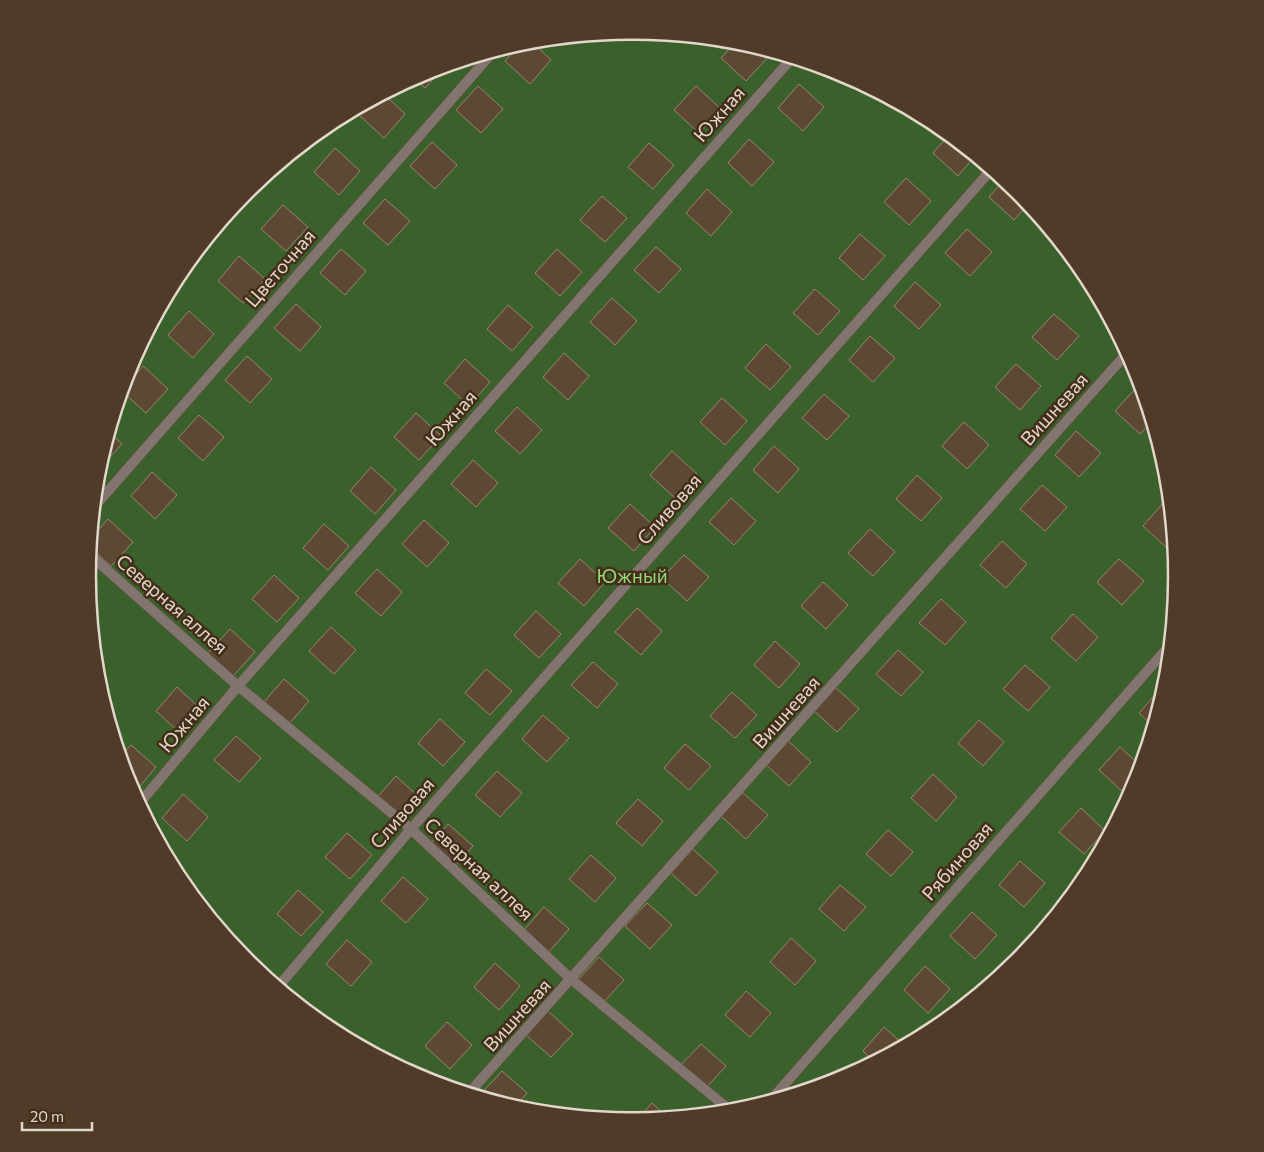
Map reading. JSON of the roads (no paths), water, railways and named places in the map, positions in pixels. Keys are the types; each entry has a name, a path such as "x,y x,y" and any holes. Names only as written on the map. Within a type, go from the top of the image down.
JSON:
{"street":[{"name":"Цветочная","path":"102,498 486,60"},
{"name":"Южная","path":"144,798 238,686 788,63"},
{"name":"Сливовая","path":"282,982 411,829 987,175"},
{"name":"Вишневая","path":"473,1088 572,980 1122,359"},
{"name":"Северная аллея","path":"96,561 238,686 411,829 572,980 723,1104"},
{"name":"Рябиновая","path":"778,1092 1162,654"}],"park label":[{"name":"Южный","path":"632,576"}]}
